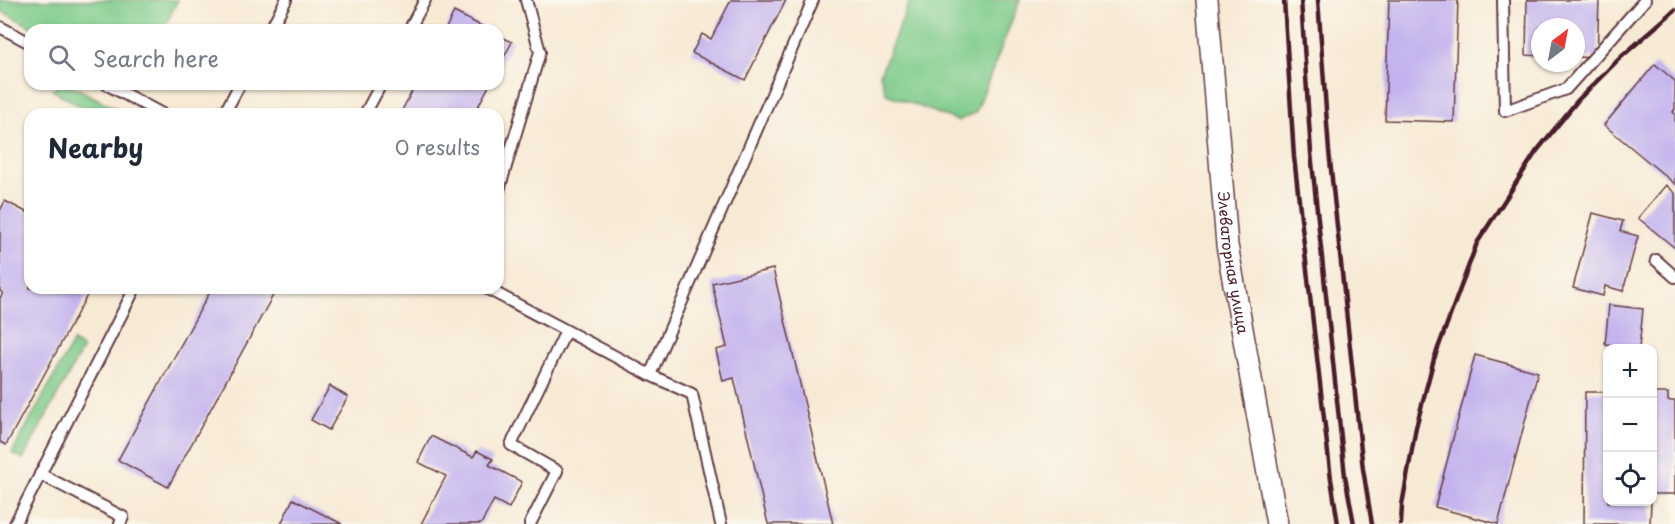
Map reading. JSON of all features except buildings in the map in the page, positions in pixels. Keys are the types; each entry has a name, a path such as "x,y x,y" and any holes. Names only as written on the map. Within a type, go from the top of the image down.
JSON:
{"street":[{"name":"Элеваторная улица","path":"1208,0 1227,245 1277,524"}],"lane":[{"path":"273,24 286,0"},
{"path":"412,24 425,0"},
{"path":"504,173 540,52 526,0"},
{"path":"650,375 813,0"},
{"path":"1503,0 1504,111 1566,89 1645,0"},
{"path":"0,27 24,41"},
{"path":"117,90 151,108"},
{"path":"227,108 237,90"},
{"path":"368,108 378,90"},
{"path":"1656,260 1675,277"},
{"path":"15,524 132,294"},
{"path":"497,294 650,375 692,394 721,524"},
{"path":"530,524 557,471 511,445 566,331"},
{"path":"40,474 123,517 120,524"}],"green space":[{"path":"0,0 178,0 166,24 26,24 0,10"},
{"path":"910,0 1020,0 976,112 958,121 886,94 880,74"},
{"path":"52,90 80,90 115,108 84,108"},
{"path":"73,342 83,348 23,459 12,453"}],"railway":[{"path":"1284,0 1294,157 1338,524"},
{"path":"1301,0 1311,153 1345,476 1354,524"},
{"path":"1318,0 1329,151 1363,469 1372,524"},
{"path":"1401,524 1402,505 1416,427 1434,359 1477,243 1536,152 1578,100 1620,58 1675,10"}]}
